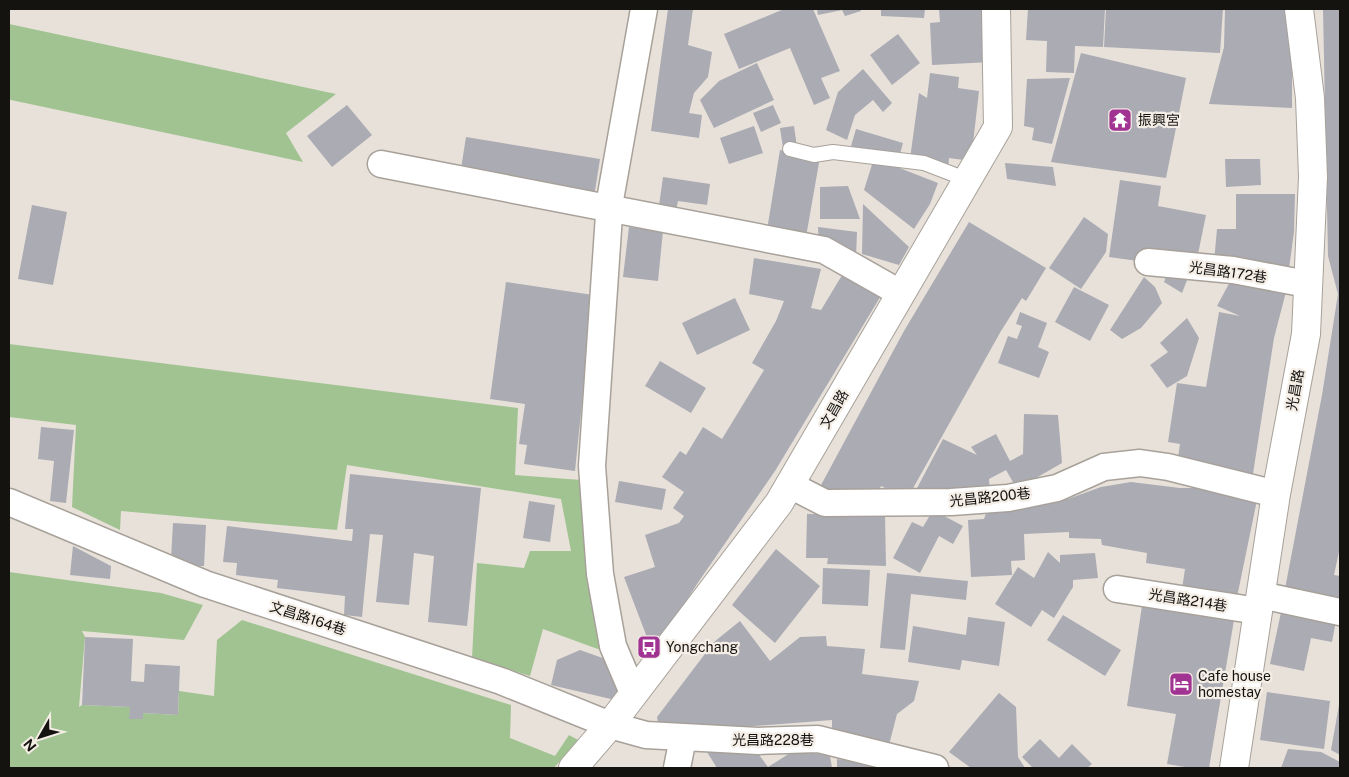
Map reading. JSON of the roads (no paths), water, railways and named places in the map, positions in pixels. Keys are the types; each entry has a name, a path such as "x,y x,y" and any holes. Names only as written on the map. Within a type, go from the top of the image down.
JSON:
{"street":[{"path":"633,693 612,646 600,574 592,466 609,210 644,9"},
{"name":"文昌路","path":"572,768 610,724 779,503 998,127 996,9"},
{"name":"光昌路","path":"1234,768 1276,494 1306,334 1313,177 1310,98 1299,9"},
{"path":"381,164 609,210 824,250 900,293"},
{"name":"光昌路172巷","path":"1148,262 1232,270 1307,284"},
{"name":"光昌路200巷","path":"790,485 825,502 951,502 1008,498 1057,488 1104,467 1140,463 1168,466 1276,494"},
{"name":"文昌路164巷","path":"9,502 205,584 501,680 610,724"},
{"name":"光昌路214巷","path":"1117,589 1340,612"},
{"name":"光昌路228巷","path":"610,724 646,736 758,741 818,739 935,768"},
{"path":"677,768 683,738"}],"lane":[{"path":"790,149 814,155 833,152 924,163 968,180"}],"place":[{"name":"振興宮","path":"1120,120"},
{"name":"Yongchang","path":"649,647"},
{"name":"Cafe house homestay","path":"1181,684"}]}
